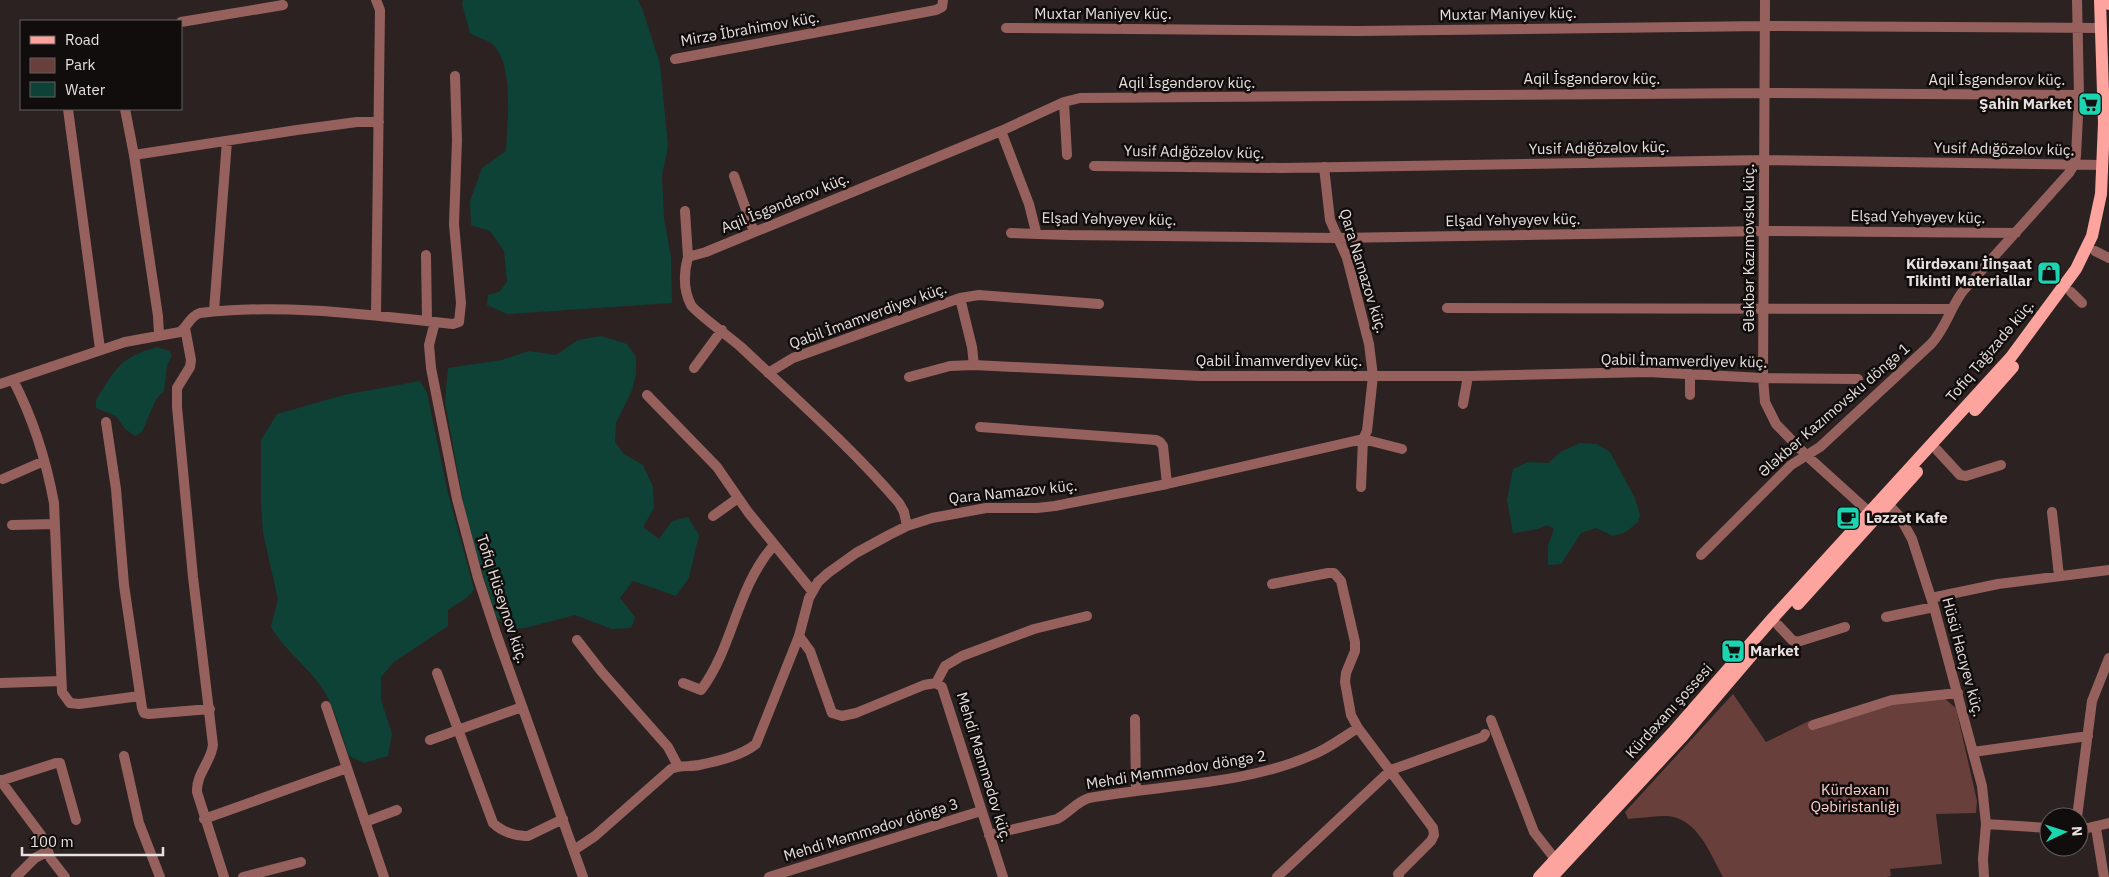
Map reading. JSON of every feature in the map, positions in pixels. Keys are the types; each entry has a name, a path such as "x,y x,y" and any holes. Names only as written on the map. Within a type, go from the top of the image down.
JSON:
{"main road":[{"name":"Tofiq Tağızadə küç.","path":"1886,502 2011,357 2091,249 2099,208 2103,165 2104,123 2100,0"},
{"name":"Tofiq Tağızadə küç.","path":"1886,502 1937,450 2017,362 2070,292 2104,224 2109,198"},
{"name":"Kürdəxanı şossesi","path":"1552,877 1870,512 1886,502"},
{"name":"Kürdəxanı şossesi","path":"1539,877 1677,735 1778,625 1886,502"}],"street":[{"path":"376,0 380,10 376,315"},
{"name":"Mirzə İbrahimov küç.","path":"675,58 936,10 942,7 943,0"},
{"name":"Ələkbər Kazımovsku küç.","path":"1765,0 1763,378 1765,402 1771,417 1806,455 1870,512"},
{"path":"2074,165 2079,95 2078,0"},
{"path":"182,22 283,5"},
{"name":"Muxtar Maniyev küç.","path":"1006,28 1358,31 1765,26 2101,28"},
{"path":"0,384 100,349 139,338 180,332 195,315 214,311 277,310 376,315 453,324 459,322 461,316 454,224 457,140 455,76"},
{"name":"Aqil İsgəndərov küç.","path":"688,257 1001,131 1064,102 1080,98 1765,93 2079,95"},
{"path":"1064,102 1067,155"},
{"path":"68,110 100,349"},
{"path":"125,110 134,155 159,334"},
{"path":"134,155 357,122 380,122"},
{"path":"1001,131 1029,204 1036,232"},
{"path":"214,311 227,141"},
{"name":"Yusif Adığözəlov küç.","path":"1094,166 1324,167 1764,160 2103,165"},
{"name":"Ələkbər Kazımovsku döngə 1","path":"1701,555 1791,465 1820,446 1931,344 1944,328 1952,309 1963,291 2062,182 2074,165"},
{"name":"Qara Namazov küç.","path":"574,850 595,836 664,774 678,766 700,765 737,755 756,744 799,636 812,591 828,573 856,554 907,526 954,512 986,508 1055,506 1167,484 1363,440 1367,431 1373,376 1367,331 1347,258 1336,238 1330,220 1324,167"},
{"path":"734,176 754,232"},
{"path":"685,210 688,257 684,271 691,304 694,309 722,330 834,434 888,490 904,512 907,526"},
{"name":"Elşad Yəhyəyev küç.","path":"1011,233 1336,238 1764,231 2016,233"},
{"path":"2091,249 2109,258"},
{"name":"Tofiq Hüseynov küç.","path":"426,255 431,322 431,368 457,499 478,578 582,877"},
{"path":"2070,292 2082,303"},
{"path":"960,298 979,295 1099,304"},
{"name":"Qabil İmamverdiyev küç.","path":"768,373 793,358 960,298 972,347 974,365 1200,376 1468,376 1648,372 1763,378 1858,379"},
{"path":"1447,308 1952,309"},
{"path":"185,328 189,338 191,360 190,367 177,388 177,407 193,577 210,709 212,753 196,785 204,819 224,877"},
{"path":"694,368 722,330"},
{"path":"909,377 950,366 974,365"},
{"path":"1690,374 1690,395"},
{"path":"1464,404 1468,376"},
{"path":"13,380 31,416 54,503 62,692 70,703 79,704 140,696"},
{"path":"647,395 717,468 774,545 812,591"},
{"path":"106,422 116,489 124,585 142,708 144,712 149,714 210,709"},
{"path":"980,427 1156,440 1163,446 1167,484"},
{"path":"1361,487 1363,440 1402,449"},
{"path":"1937,450 1960,475 1966,476 2001,465"},
{"path":"3,479 44,461"},
{"path":"713,516 738,498"},
{"name":"Hüsü Hacıyev küç.","path":"1886,502 1900,517 1912,539 1933,602 1958,693 1982,786 1986,824 1983,859 1984,877"},
{"path":"2052,512 2058,576"},
{"path":"12,525 55,524"},
{"path":"683,683 701,690 709,680 745,590 758,565 774,545"},
{"path":"1886,616 1998,584 2109,570"},
{"path":"1272,584 1328,573 1334,573 1341,581 1355,642 1353,657 1346,673 1347,697 1351,715 1358,728 1433,828 1434,835 1431,841 1395,876"},
{"path":"936,684 945,666 962,656 1026,632 1086,616"},
{"path":"1778,625 1792,640 1797,642 1845,627"},
{"name":"Mehdi Məmmədov küç.","path":"799,636 810,651 832,713 842,716 856,713 924,685 936,684 942,687 1003,877"},
{"path":"577,640 600,671 668,747 678,766"},
{"path":"2078,807 2092,701 2109,658"},
{"path":"438,673 457,730 493,823 497,827 522,836 528,836 562,819"},
{"path":"0,683 61,681"},
{"path":"1814,725 1892,700 1958,693"},
{"path":"326,706 384,877"},
{"path":"430,740 522,707"},
{"path":"1135,719 1136,791"},
{"path":"1491,720 1534,832 1555,860"},
{"name":"Mehdi Məmmədov döngə 2","path":"989,836 1057,819 1066,815 1080,801 1089,798 1267,772 1314,755 1358,728"},
{"path":"1277,877 1391,770 1483,737 1485,734"},
{"path":"1973,752 2088,736"},
{"path":"124,756 139,823 160,877"},
{"path":"65,877 56,866 41,835 0,781 60,763 76,820"},
{"path":"204,819 347,768"},
{"path":"365,822 397,810"},
{"name":"Mehdi Məmmədov döngə 3","path":"769,877 982,812"},
{"path":"1986,824 2039,827"},
{"path":"2089,829 2109,824"},
{"path":"2096,828 2104,877"},
{"path":"16,877 35,858 48,850"},
{"path":"243,877 301,862"}],"green space":[{"name":"Kürdəxanı Qəbiristanlığı","path":"1733,694 1766,742 1809,721 1814,730 1879,707 1907,701 1945,699 1956,708 1977,801 1976,813 1936,814 1942,864 1890,869 1891,876 1887,877 1723,877 1702,839 1687,823 1678,818 1667,816 1628,819 1625,812"}],"water":[{"path":"463,0 638,0 660,64 668,147 662,175 664,218 671,257 672,303 507,314 487,305 488,295 499,292 507,282 504,251 490,231 471,225 470,201 482,168 506,151 507,78 499,52 491,43 470,33 462,4"},
{"path":"601,336 627,344 636,357 636,374 632,390 616,423 615,442 624,454 643,465 653,487 654,508 643,527 659,539 672,521 688,517 699,535 689,578 676,596 633,581 620,598 635,617 631,628 612,629 575,615 525,628 510,629 496,617 467,523 445,402 448,368 502,360 529,351 556,355 578,340"},
{"path":"157,347 169,351 172,355 167,366 164,391 156,399 142,432 135,436 125,429 116,416 96,408 96,402 99,394 120,365 139,353"},
{"path":"420,381 427,393 447,489 474,589 466,598 448,610 448,626 394,662 381,677 381,700 392,734 388,756 364,763 349,756 336,717 323,689 281,642 271,627 278,599 263,533 261,440 277,414 344,395"},
{"path":"1580,443 1597,444 1610,452 1635,498 1640,515 1638,522 1626,532 1613,536 1596,528 1581,533 1561,564 1548,565 1548,546 1554,529 1547,525 1538,529 1513,533 1507,500 1513,469 1528,462 1548,463 1562,451"}],"place":[{"name":"Şahin Market","path":"2090,104"},
{"name":"Kürdəxanı İinşaat Tikinti Materiallar","path":"2049,273"},
{"name":"Ləzzət Kafe","path":"1848,518"},
{"name":"Market","path":"1733,651"}]}
